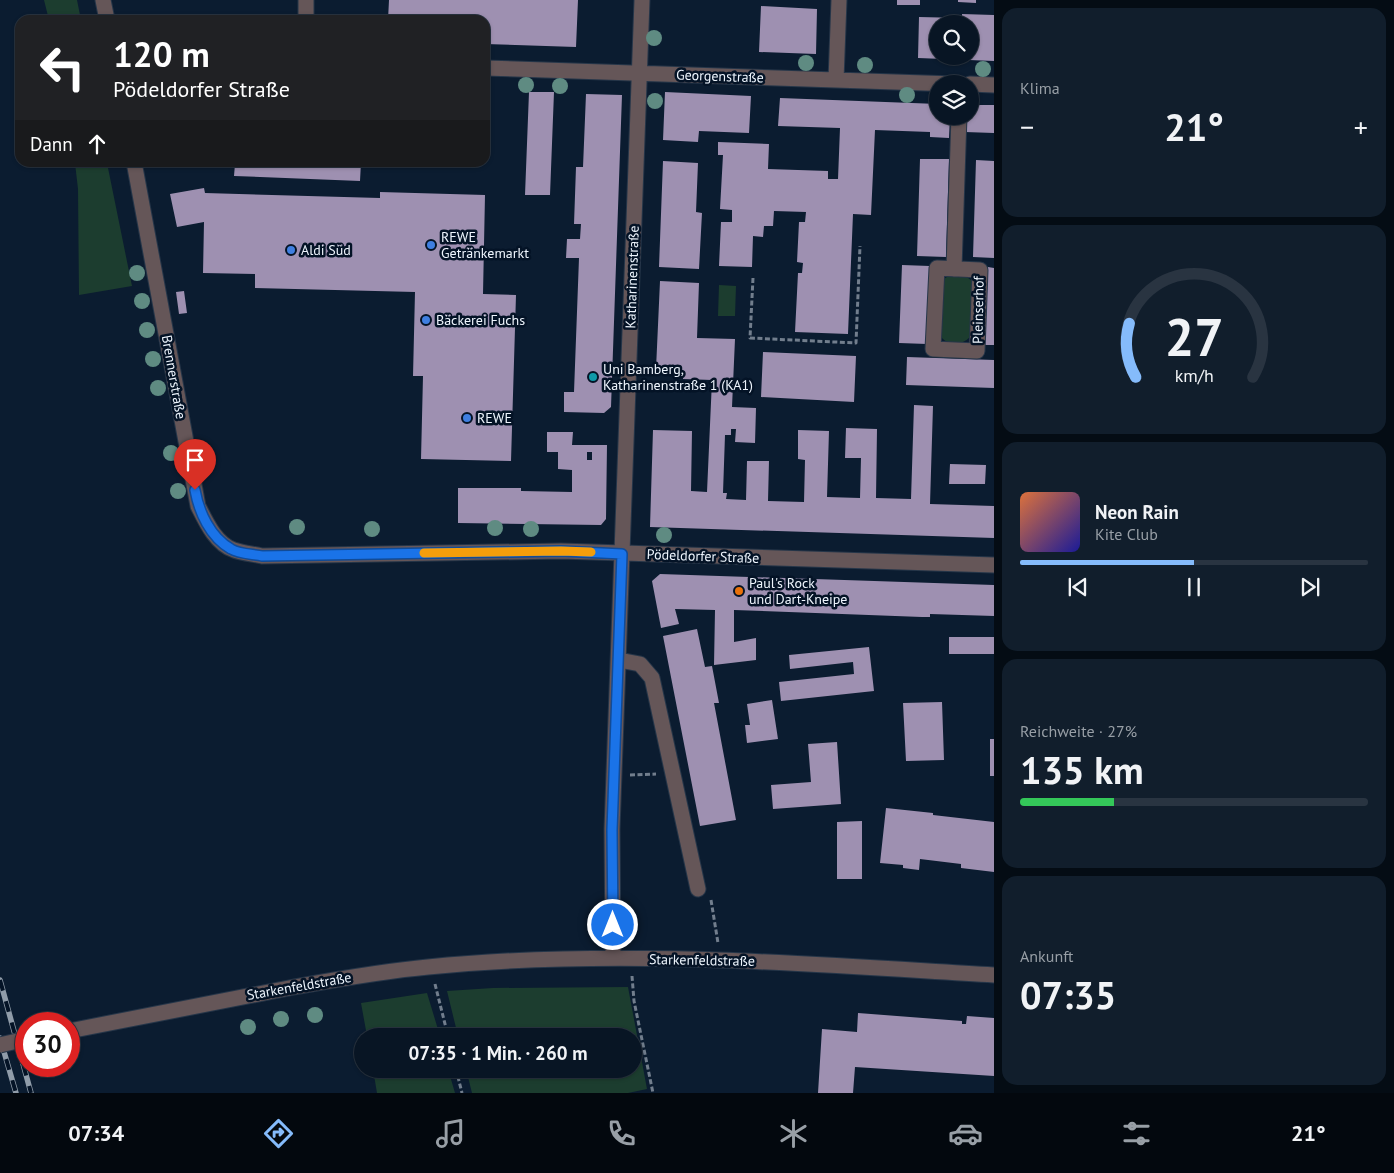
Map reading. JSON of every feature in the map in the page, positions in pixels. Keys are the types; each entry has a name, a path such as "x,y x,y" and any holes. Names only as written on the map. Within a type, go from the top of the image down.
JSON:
{"street":[{"path":"103,0 106,15"},
{"path":"306,0 306,15"},
{"name":"Katharinenstraße","path":"613,958 612,830 642,0"},
{"path":"836,80 839,0"},
{"name":"Georgenstraße","path":"490,68 929,83"},
{"path":"979,84 994,85"},
{"name":"Pleinserhof","path":"954,269 959,125"},
{"name":"Brennerstraße","path":"135,167 198,506 208,526 232,550 262,556"},
{"name":"Pleinserhof","path":"937,268 954,269 980,270 977,351 933,350 937,268"},
{"name":"Pödeldorfer Straße","path":"262,556 561,551 994,564"},
{"path":"619,660 640,664 652,678 672,773 704,893"},
{"name":"Starkenfeldstraße","path":"80,1029 380,972 431,966 531,960 613,958 720,959 994,975"},
{"path":"0,1045 15,1042"}],"path":[{"path":"753,278 750,338 856,343 860,246"},
{"path":"614,776 672,773"},
{"path":"704,893 720,959"},
{"path":"630,958 634,1001 653,1093"},
{"path":"431,966 446,1028"},
{"path":"458,1078 462,1093"}],"green space":[{"path":"44,0 77,0 80,15 48,15"},
{"path":"75,167 108,167 132,286 79,295 78,189"},
{"path":"952,274 963,274 972,281 970,337 963,342 955,344 947,342 940,336 942,280"},
{"path":"719,285 736,286 735,316 718,316"},
{"path":"628,987 636,1028 456,1028 447,991 493,988"},
{"path":"427,993 438,1028 366,1028 361,1003"},
{"path":"642,1062 647,1089 628,1093 472,1093 468,1078 642,1078"},
{"path":"374,1078 451,1078 455,1093 377,1093"}],"building":[{"path":"389,0 578,0 576,47 490,44 490,15 388,15"},
{"path":"897,0 920,0 920,5 897,5"},
{"path":"958,0 976,0 976,3 958,2"},
{"path":"761,6 817,9 816,54 759,52"},
{"path":"962,14 994,15 994,61 979,60 979,15"},
{"path":"919,17 929,17 929,58 918,58"},
{"path":"529,92 554,92 550,195 525,195"},
{"path":"665,92 751,96 749,133 699,131 698,142 663,140"},
{"path":"586,94 622,95 611,407 604,413 564,412 564,392 574,392 579,258 566,258 567,239 580,239 581,224 574,224 576,167 583,167"},
{"path":"780,98 929,104 929,125 950,125 949,138 930,137 930,132 875,130 871,215 853,214 848,334 795,332 798,273 802,273 803,263 797,262 799,222 805,222 806,212 774,211 773,226 764,226 763,237 753,236 752,267 719,266 721,222 732,222 732,210 720,209 723,155 718,155 718,142 769,144 768,169 828,171 828,179 838,179 840,128 778,126"},
{"path":"979,105 994,105 994,133 965,132 965,125 979,125"},
{"path":"920,159 949,159 946,257 917,256"},
{"path":"976,160 994,161 994,258 973,257"},
{"path":"663,161 698,163 696,212 702,213 699,269 659,267"},
{"path":"235,167 361,167 360,181 234,176"},
{"path":"204,188 205,193 380,198 380,192 485,195 483,294 516,295 511,461 421,459 423,376 413,376 415,292 255,288 255,274 203,273 204,222 177,227 170,194"},
{"path":"902,265 930,266 927,344 899,343"},
{"path":"988,267 994,268 994,345 985,345"},
{"path":"660,281 699,283 697,338 735,339 732,407 756,408 755,443 735,442 736,429 731,429 731,435 725,435 723,493 727,493 726,499 746,500 747,461 769,461 768,501 804,502 805,460 798,459 798,430 829,431 827,497 860,498 861,458 845,458 846,428 877,429 876,498 911,499 914,405 933,406 930,504 994,506 994,538 650,527 653,430 692,431 691,491 707,492 712,380 683,379 683,370 656,369"},
{"path":"184,291 187,313 179,314 176,292"},
{"path":"763,352 856,356 854,402 761,397"},
{"path":"907,357 994,360 994,388 906,385"},
{"path":"547,432 573,432 572,445 607,445 606,519 601,525 458,523 458,488 521,488 521,491 572,492 572,470 558,469 558,452 547,452","holes":["587,452 592,452 592,460 587,460"]},
{"path":"950,464 986,465 985,484 949,484"},
{"path":"660,574 994,585 994,616 930,614 930,617 922,617 734,610 734,642 756,638 756,660 714,665 715,610 675,609 679,624 661,628 652,581"},
{"path":"697,629 705,667 712,666 719,703 714,703 736,820 700,826 663,636"},
{"path":"949,637 994,637 994,654 949,654"},
{"path":"869,647 874,691 781,701 779,682 854,674 853,662 790,669 789,655"},
{"path":"772,700 778,739 747,743 745,725 750,725 747,704"},
{"path":"942,702 944,760 906,761 903,703"},
{"path":"990,739 994,739 994,776 990,776"},
{"path":"837,742 841,804 773,809 771,785 811,782 808,744"},
{"path":"886,808 994,822 994,872 961,868 961,864 920,859 919,870 903,868 903,865 880,863"},
{"path":"862,821 862,879 837,879 837,822"},
{"path":"858,1013 962,1021 962,1024 966,1024 967,1016 994,1018 994,1076 855,1067 853,1093 818,1093 822,1029 857,1032"}],"railway":[{"path":"0,980 31,1093"},
{"path":"0,1038 16,1093"}],"slow traffic":[{"path":"424,553 591,552"}],"place":[{"name":"REWE Getränkemarkt","path":"431,245"},
{"name":"Aldi Süd","path":"291,250"},
{"name":"Bäckerei Fuchs","path":"426,320"},
{"name":"Uni Bamberg, Katharinenstraße 1 (KA1)","path":"593,377"},
{"name":"REWE","path":"467,418"},
{"name":"Paul's Rock und Dart-Kneipe","path":"739,591"}],"route":[{"path":"195,490 198,506 208,526 218,538 232,550 262,556 561,551 622,554 612,830 613,925"}]}
